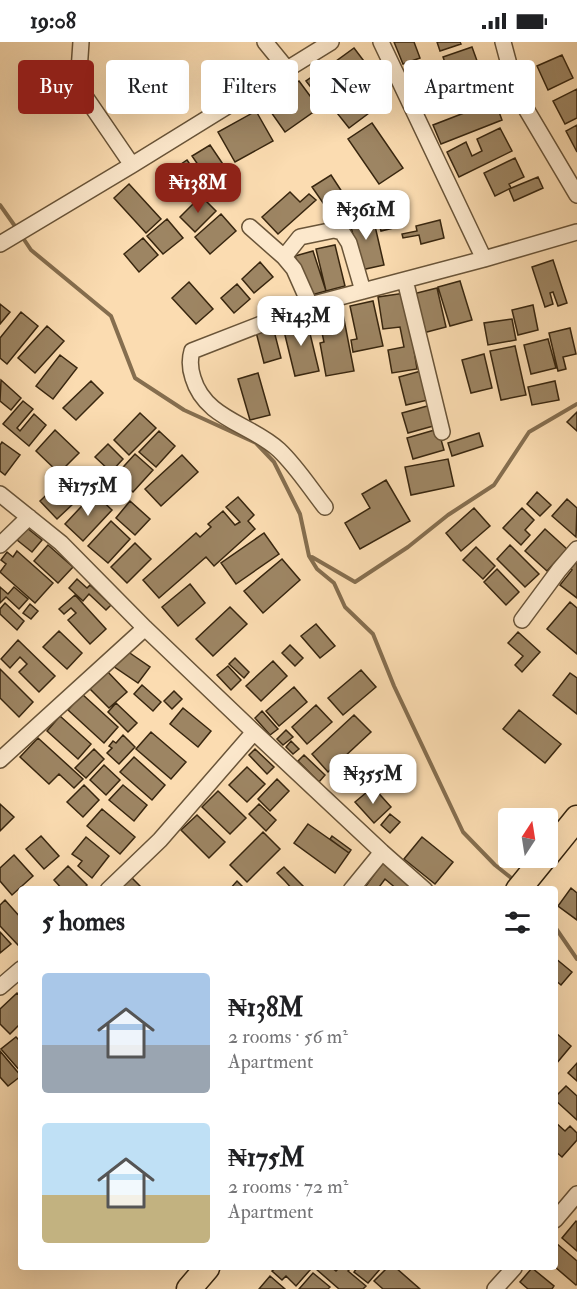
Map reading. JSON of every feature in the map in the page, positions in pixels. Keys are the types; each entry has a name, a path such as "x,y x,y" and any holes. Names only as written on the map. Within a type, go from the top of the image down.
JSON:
{"highway":[{"path":"558,841 577,818"},
{"path":"189,1289 205,1270"}],"street":[{"path":"81,42 78,86 132,165"},
{"path":"265,42 280,60"},
{"path":"298,62 331,42"},
{"path":"381,42 484,259"},
{"path":"503,42 519,97 577,195"},
{"path":"5,241 214,114"},
{"path":"249,227 284,257 294,269 310,305"},
{"path":"284,257 300,237 334,230 342,232 349,243 363,291"},
{"path":"325,507 293,464 277,448 207,405 195,387 190,360 192,351 310,305 577,232"},
{"path":"405,280 442,432"},
{"path":"0,494 61,543 254,732 420,886"},
{"path":"0,545 29,517"},
{"path":"522,620 577,549"},
{"path":"0,760 146,628"},
{"path":"112,886 160,840 254,732"},
{"path":"354,886 382,852"},
{"path":"0,987 18,972"},
{"path":"558,1216 577,1194"},
{"path":"495,1289 512,1270"}],"building":[{"path":"394,42 414,42 420,58 404,60 403,64"},
{"path":"437,42 460,42 461,44 440,51"},
{"path":"472,47 477,60 444,60 443,57"},
{"path":"354,48 363,60 338,60"},
{"path":"562,55 573,78 548,90 537,66"},
{"path":"298,82 310,96 310,114 285,132 272,114 298,114"},
{"path":"577,89 577,118 565,124 553,101"},
{"path":"251,114 258,114 273,141 235,162 218,132"},
{"path":"338,114 368,114 349,128"},
{"path":"461,114 500,114 502,120 441,144 433,125"},
{"path":"372,123 403,168 379,184 348,139"},
{"path":"577,125 577,152 566,131"},
{"path":"500,128 512,151 459,177 447,152 466,142 472,156 482,151 477,139"},
{"path":"210,145 235,182 218,194 192,156"},
{"path":"515,158 524,177 509,184 511,188 495,196 484,173"},
{"path":"187,160 204,185 183,199 165,175"},
{"path":"331,175 348,201 330,213 312,187"},
{"path":"538,177 543,188 514,201 509,189"},
{"path":"129,184 161,219 146,233 114,198"},
{"path":"290,192 300,202 309,194 316,200 278,234 262,217"},
{"path":"201,196 216,211 195,232 180,217"},
{"path":"394,196 402,226 381,231 373,202"},
{"path":"372,213 384,265 361,270 349,218"},
{"path":"221,214 236,231 210,254 195,237"},
{"path":"167,219 183,238 163,254 147,236"},
{"path":"440,220 444,238 421,244 419,235 403,238 402,234 417,231 416,226"},
{"path":"143,238 158,255 139,272 124,254"},
{"path":"335,245 345,286 326,291 316,249"},
{"path":"313,251 326,291 308,296 295,256"},
{"path":"553,260 567,303 558,306 553,292 550,293 553,304 545,307 532,267"},
{"path":"260,262 273,277 254,293 242,279"},
{"path":"460,281 472,320 450,326 438,287"},
{"path":"189,282 213,309 196,324 172,298"},
{"path":"237,284 250,299 234,313 221,298"},
{"path":"437,288 446,327 423,333 413,294"},
{"path":"405,293 417,369 392,373 388,350 404,347 400,327 383,329 378,297"},
{"path":"373,301 383,346 353,352 351,340 357,339 350,306"},
{"path":"0,304 10,312 0,324"},
{"path":"533,305 538,330 518,335 512,310"},
{"path":"342,309 354,371 326,376 320,343 324,342 318,314"},
{"path":"21,312 38,326 7,364 0,358 0,338"},
{"path":"306,317 319,371 295,376 282,323"},
{"path":"512,319 516,340 488,345 484,323"},
{"path":"47,326 64,341 35,373 18,358"},
{"path":"273,327 281,358 264,363 256,332"},
{"path":"570,328 576,354 563,357 566,369 558,371 549,333"},
{"path":"548,339 556,368 531,374 524,345"},
{"path":"515,346 526,395 501,400 490,351"},
{"path":"484,354 492,388 471,393 462,360"},
{"path":"60,355 77,368 53,399 36,386"},
{"path":"421,371 428,400 406,405 399,377"},
{"path":"258,373 270,415 250,420 238,379"},
{"path":"1,380 21,398 11,410 0,401"},
{"path":"91,381 103,393 76,420 63,408"},
{"path":"555,381 559,400 532,405 528,387"},
{"path":"23,401 33,409 17,428 20,431 34,414 46,425 29,446 3,424"},
{"path":"431,405 437,425 408,433 402,413"},
{"path":"577,412 577,431 567,422"},
{"path":"140,413 156,428 129,455 114,440"},
{"path":"438,429 444,450 413,459 407,438"},
{"path":"55,430 79,453 59,473 36,451"},
{"path":"159,431 175,446 156,467 139,452"},
{"path":"479,433 483,446 452,456 448,443"},
{"path":"2,442 20,455 5,475 0,471"},
{"path":"108,444 123,459 111,472 95,457"},
{"path":"135,454 153,470 133,492 115,476"},
{"path":"182,455 198,472 161,506 145,489"},
{"path":"448,459 454,486 411,495 405,467"},
{"path":"75,468 92,486 57,519 40,501"},
{"path":"386,480 410,521 360,549 345,523 370,508 362,494"},
{"path":"537,492 551,505 540,516 527,504"},
{"path":"94,493 112,510 83,541 65,524"},
{"path":"238,497 254,515 248,521 255,529 214,566 206,557 159,598 143,580 196,533 200,537 211,527 208,524 223,511 235,525 240,522 226,507"},
{"path":"567,499 577,508 576,537 552,516"},
{"path":"130,501 150,519 135,535 116,518"},
{"path":"474,508 490,526 461,551 446,533"},
{"path":"522,508 534,520 525,530 530,535 521,545 503,528"},
{"path":"111,521 130,539 108,563 88,546"},
{"path":"27,528 42,540 32,552 17,540"},
{"path":"545,529 567,549 547,571 525,551"},
{"path":"264,533 279,554 236,584 221,563"},
{"path":"135,543 151,559 127,583 111,567"},
{"path":"48,545 73,567 58,583 34,561"},
{"path":"510,545 539,574 525,587 497,559"},
{"path":"476,547 495,566 483,579 463,560"},
{"path":"17,551 53,583 35,603 0,572 6,564 1,560 7,552 13,557"},
{"path":"577,558 577,598 560,585 572,570 568,567"},
{"path":"282,559 300,580 263,613 244,591"},
{"path":"497,569 519,592 506,605 484,582"},
{"path":"77,579 87,588 90,585 111,605 106,610 89,594 83,601 69,588"},
{"path":"190,584 205,603 178,626 162,607"},
{"path":"0,587 8,594 14,587 28,599 19,609 6,597 0,603"},
{"path":"75,595 106,629 90,644 68,620 76,613 71,608 64,614 59,609"},
{"path":"570,602 577,608 577,654 547,629"},
{"path":"5,603 24,621 17,630 0,614 0,609"},
{"path":"30,604 38,611 31,619 23,613"},
{"path":"230,607 247,624 213,656 196,639"},
{"path":"316,624 335,646 320,658 301,636"},
{"path":"59,631 82,653 67,669 43,647"},
{"path":"518,632 540,652 522,672 515,665 523,656 508,643"},
{"path":"18,640 55,676 39,692 19,672 27,664 20,657 10,668 1,659"},
{"path":"290,645 303,658 295,666 282,653"},
{"path":"124,649 150,667 138,683 113,666"},
{"path":"235,658 249,672 244,678 229,664"},
{"path":"273,661 287,676 261,701 246,686"},
{"path":"228,666 241,680 231,690 217,675"},
{"path":"0,669 33,702 19,717 0,698"},
{"path":"105,669 127,692 109,708 87,686"},
{"path":"361,670 376,687 343,715 328,698"},
{"path":"570,673 577,678 577,714 553,695"},
{"path":"142,685 161,702 153,711 134,694"},
{"path":"294,687 307,702 279,726 266,711"},
{"path":"174,691 182,699 172,709 164,701"},
{"path":"82,694 118,727 104,743 68,710"},
{"path":"116,703 137,723 128,732 108,712"},
{"path":"316,705 332,722 307,744 292,727"},
{"path":"183,708 211,731 198,747 170,724"},
{"path":"519,710 561,744 545,763 503,729"},
{"path":"262,711 278,729 270,735 255,718"},
{"path":"354,715 371,732 328,772 312,754"},
{"path":"60,716 91,744 78,759 47,731"},
{"path":"286,730 293,737 283,745 277,739"},
{"path":"151,732 186,762 171,779 136,749"},
{"path":"123,735 135,747 119,764 107,753 112,748 109,746 113,741 116,743"},
{"path":"38,738 83,779 74,788 59,774 49,784 20,757"},
{"path":"291,741 299,749 293,754 286,747"},
{"path":"94,749 104,759 86,778 75,768"},
{"path":"255,749 274,767 267,774 249,755"},
{"path":"304,755 325,775 319,782 298,761"},
{"path":"134,757 165,785 152,800 120,772"},
{"path":"104,765 120,780 106,795 90,780"},
{"path":"247,767 265,784 247,802 229,785"},
{"path":"277,779 289,791 270,811 258,799"},
{"path":"84,785 99,800 83,817 67,802"},
{"path":"123,785 147,805 134,821 109,800"},
{"path":"373,787 391,807 374,823 355,802"},
{"path":"218,791 246,818 230,834 202,807"},
{"path":"0,804 14,817 0,831"},
{"path":"259,804 276,820 266,831 249,814"},
{"path":"102,809 135,837 120,854 87,826"},
{"path":"390,814 400,822 390,833 381,825"},
{"path":"197,815 225,842 209,858 181,830"},
{"path":"308,824 349,853 335,873 294,843"},
{"path":"263,832 280,849 247,882 230,865"},
{"path":"41,836 59,856 44,869 26,849"},
{"path":"332,836 351,850 349,853 330,839"},
{"path":"86,837 109,856 92,878 78,866 82,861 72,854"},
{"path":"422,837 453,862 435,884 404,859"},
{"path":"14,855 33,876 22,886 18,886 18,890 12,895 0,881 0,868"},
{"path":"379,860 413,886 393,886 385,879 380,886 366,886 376,872 372,869"},
{"path":"68,866 87,885 59,886 54,880"},
{"path":"284,867 303,886 289,886 277,873"},
{"path":"130,876 140,886 121,886"},
{"path":"237,881 242,886 233,886"},
{"path":"571,888 577,893 577,920 558,906"},
{"path":"5,900 18,915 18,945 0,926 0,905"},
{"path":"0,932 11,944 0,953"},
{"path":"558,960 572,972 561,985 558,982"},
{"path":"18,994 18,1026 10,1034 0,1024 0,1009"},
{"path":"558,1035 571,1046 558,1062"},
{"path":"16,1037 18,1039 18,1069 1,1049"},
{"path":"0,1051 18,1072 18,1078 8,1086 0,1077"},
{"path":"577,1063 577,1081 568,1073"},
{"path":"566,1086 577,1096 577,1120 558,1103 558,1094"},
{"path":"558,1125 565,1131 570,1126 577,1133 577,1140 562,1157 558,1154"},
{"path":"577,1222 577,1251 562,1238"},
{"path":"558,1245 577,1261 576,1285 558,1270"},
{"path":"310,1270 296,1286 286,1276 282,1280 272,1271"},
{"path":"317,1270 349,1270 366,1286 363,1289 339,1289"},
{"path":"356,1270 379,1270 368,1283 354,1272"},
{"path":"385,1270 398,1270 420,1289 383,1289 374,1281"},
{"path":"530,1270 534,1270 554,1286 552,1289 528,1289 520,1282"},
{"path":"313,1273 330,1287 328,1289 299,1289"},
{"path":"270,1276 285,1289 259,1289"}],"waterway":[{"path":"0,205 17,229"},
{"path":"21,235 31,250 111,316 135,378 184,410 256,443 274,462 300,514 309,556 317,569 334,583 345,607 373,634 394,686 463,832 495,865 515,881"},
{"path":"312,557 355,582 494,485 529,432 577,404"},
{"path":"558,931 577,959"}]}
